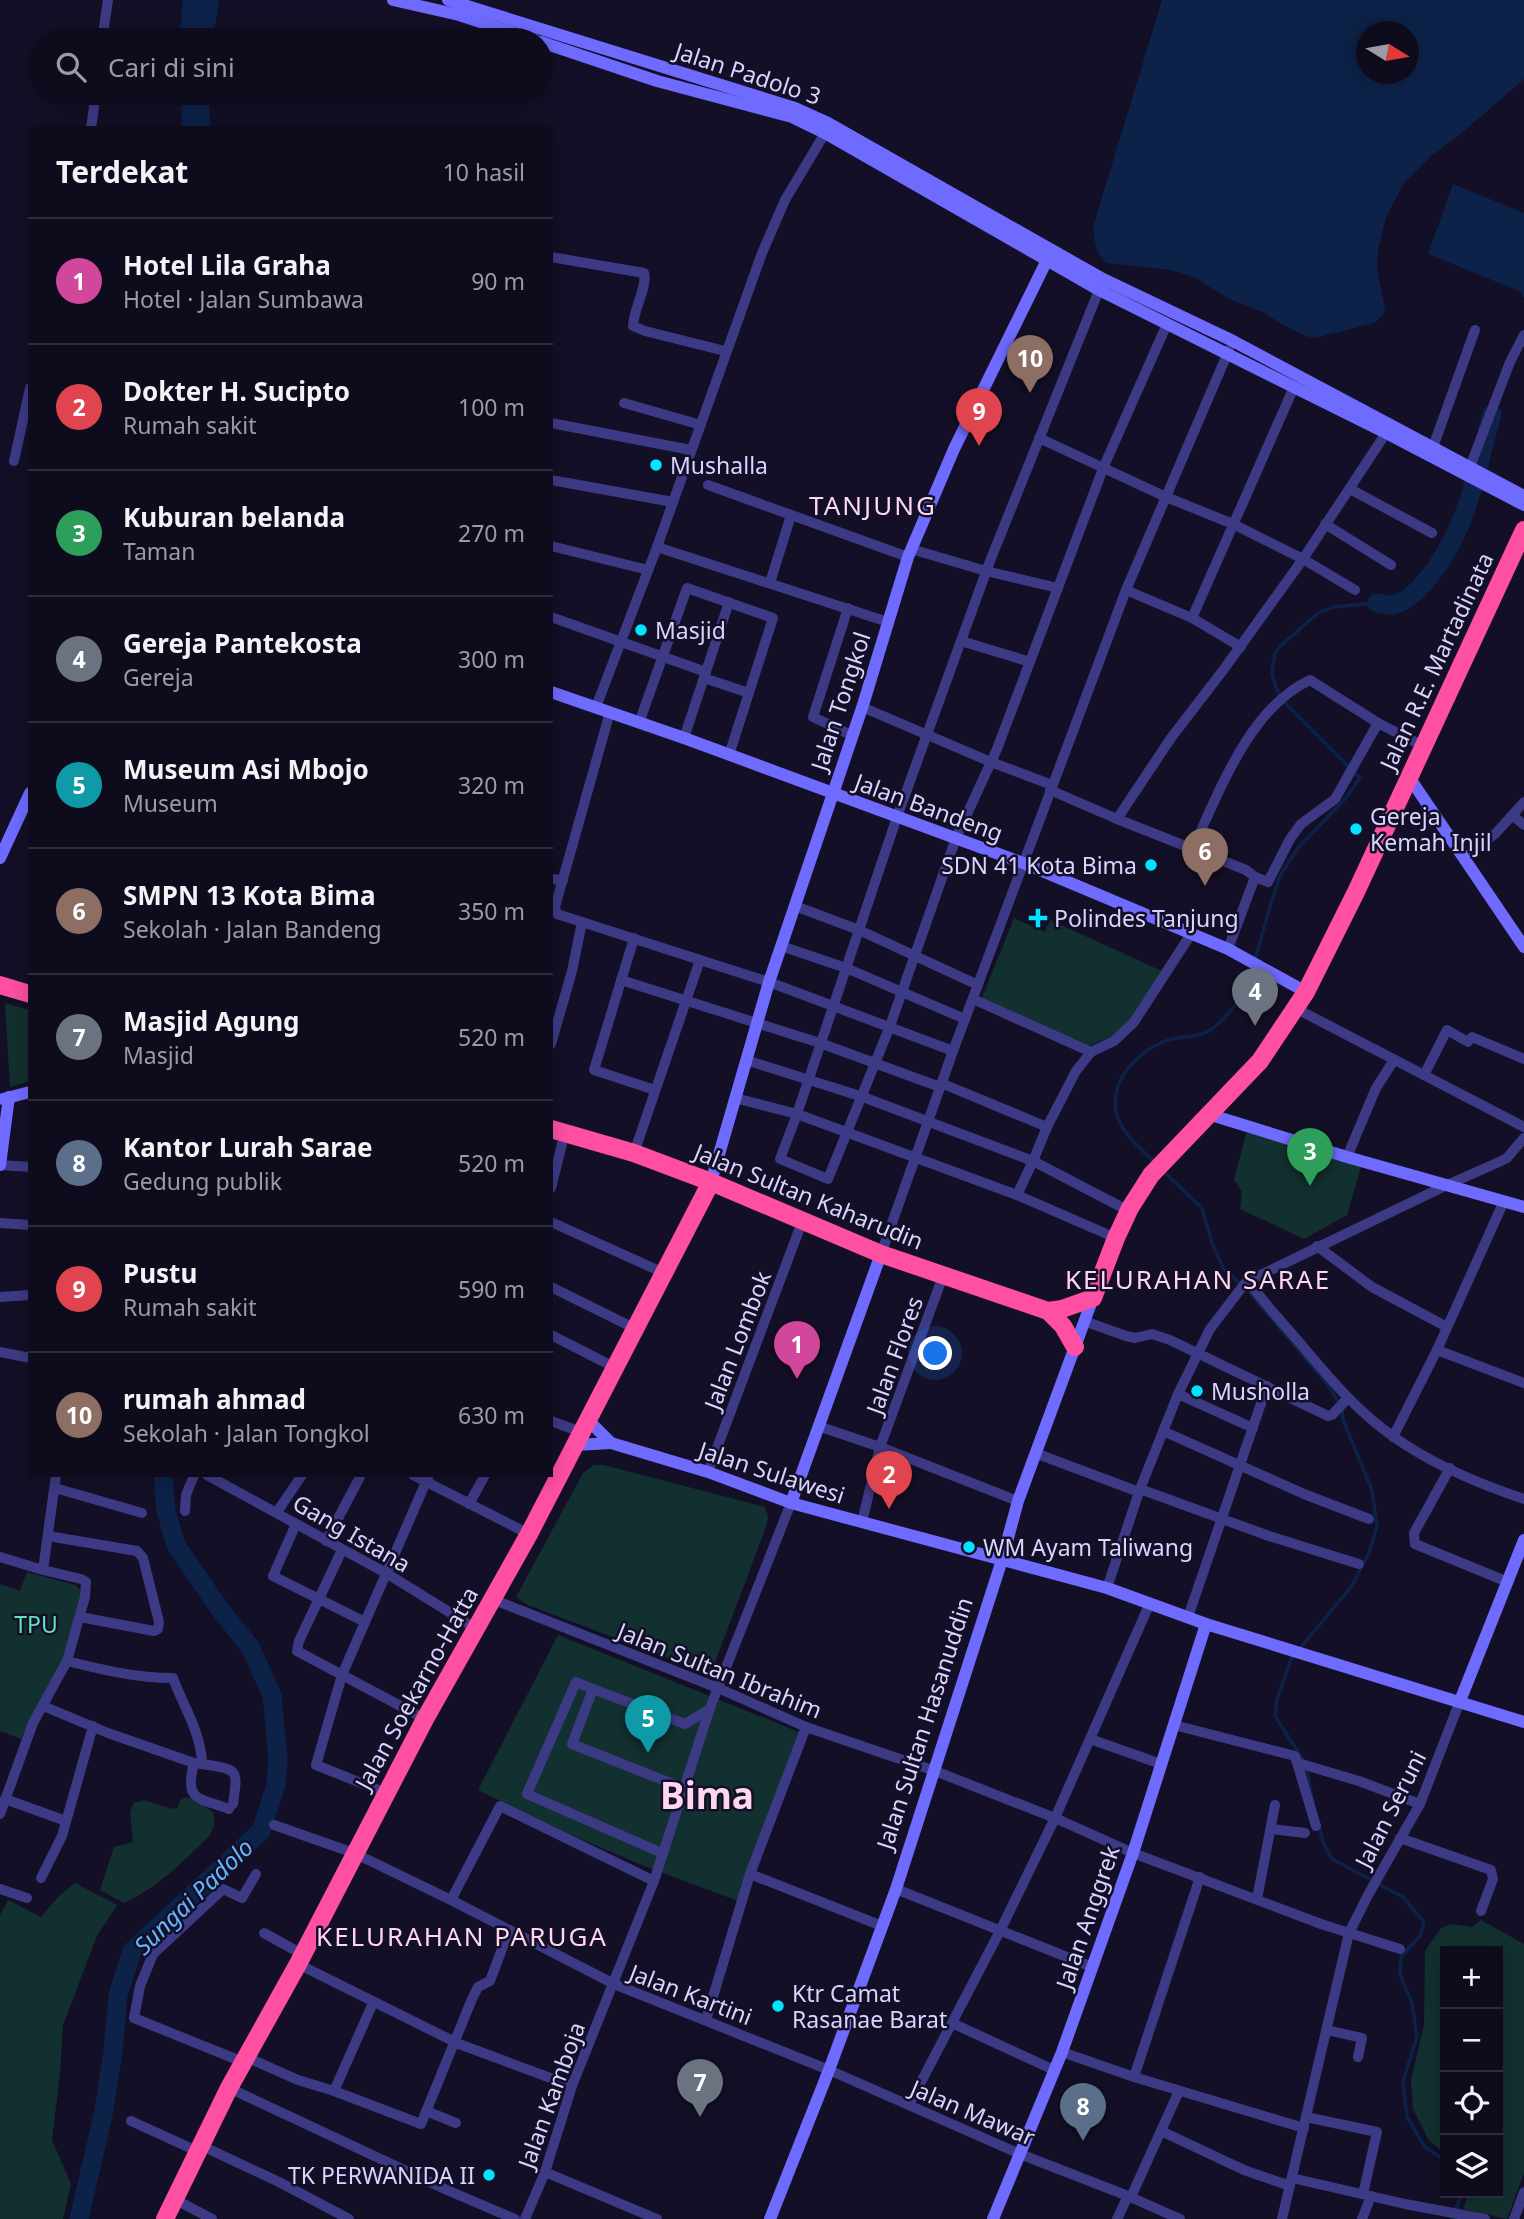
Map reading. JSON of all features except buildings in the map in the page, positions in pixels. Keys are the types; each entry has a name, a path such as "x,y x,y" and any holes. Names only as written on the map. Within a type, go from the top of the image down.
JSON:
{"highway":[{"name":"Jalan R.E. Martadinata","path":"1129,1211 1163,1160 1211,1115 1260,1061 1306,992 1524,530"},
{"path":"0,985 28,993"},
{"name":"Jalan Sultan Kaharudin","path":"558,1130 634,1153 711,1182 881,1254 1048,1311"},
{"name":"Jalan Soekarno-Hatta","path":"165,2219 229,2088 300,1959 425,1719 529,1534 711,1182"},
{"name":"Jalan Sultan Hasanuddin","path":"1093,1298 1129,1211"},
{"path":"1048,1311 1093,1298"},
{"path":"1048,1311 1063,1326 1075,1347"}],"street":[{"path":"104,28 108,0"},
{"path":"393,0 459,15 499,28"},
{"name":"Jalan Padolo 3","path":"448,0 526,28"},
{"name":"Jalan Padolo 3","path":"553,38 794,113 853,143 1048,256"},
{"name":"Jalan Padolo 3","path":"553,45 602,55"},
{"path":"91,126 94,105"},
{"name":"Jalan Padolo 3","path":"794,113 825,133 853,143"},
{"path":"596,708 657,547 762,253 785,200 825,133"},
{"path":"1048,256 1099,290 1167,324 1230,347 1294,387 1470,471"},
{"path":"1048,256 1104,279 1230,347 1433,447 1524,505"},
{"name":"Jalan Tongkol","path":"711,1182 756,1023 862,707 910,553 954,449 1048,256"},
{"path":"553,257 644,273 645,280 635,309 633,326 725,351"},
{"path":"1099,290 986,571 897,817 780,1159 828,1179 890,1026 956,838 991,762 1104,466 1167,324"},
{"path":"1433,447 1475,330"},
{"path":"1470,471 1510,362 1524,335"},
{"path":"791,1503 972,999 1126,590 1230,347"},
{"path":"1192,618 1294,387"},
{"path":"14,461 28,397"},
{"path":"624,403 701,425"},
{"path":"553,423 691,450"},
{"path":"1117,819 1171,738 1241,647 1303,559 1386,433"},
{"path":"1039,438 1233,524 1303,559 1355,590"},
{"path":"19,439 28,441"},
{"path":"553,480 673,502"},
{"path":"1486,481 1524,496"},
{"path":"708,485 910,553 1058,588"},
{"path":"1350,489 1432,533"},
{"path":"770,583 791,515"},
{"path":"1325,524 1391,565"},
{"path":"553,546 648,570"},
{"path":"657,547 888,622"},
{"path":"639,723 688,588 729,602 773,618 729,755"},
{"path":"1126,590 1192,618 1241,647"},
{"path":"684,738 729,602"},
{"path":"848,608 813,717 851,736"},
{"path":"553,618 749,693"},
{"path":"961,641 1030,662"},
{"path":"1192,850 1244,745 1269,711 1301,684 1310,680 1378,723 1423,746"},
{"name":"Jalan Bandeng","path":"553,693 1023,863 1228,949 1306,992"},
{"path":"862,707 1117,819 1246,870 1268,882 1290,839 1301,824 1335,799 1378,723"},
{"path":"610,712 555,912 769,982 953,1051"},
{"path":"1409,777 1524,947"},
{"path":"0,859 28,797"},
{"path":"1464,858 1513,816 1524,802"},
{"path":"1513,816 1524,825"},
{"path":"1228,949 1255,877"},
{"path":"553,879 563,880"},
{"path":"795,906 859,930 978,985"},
{"path":"553,1037 572,971 582,922"},
{"path":"1017,1195 1047,1127 1076,1071 1091,1052 1114,1041 1135,1023 1191,934"},
{"path":"634,938 594,1070 655,1090"},
{"path":"781,946 902,990 965,1019"},
{"path":"634,1153 700,960"},
{"path":"621,980 820,1043 941,1085 1047,1127"},
{"path":"972,999 1091,1052"},
{"path":"1296,1009 1524,1126"},
{"path":"1424,1075 1447,1030 1468,1042 1472,1037 1524,1059"},
{"path":"746,1060 863,1097 1032,1161 1129,1211"},
{"path":"1347,1157 1376,1088 1394,1060"},
{"path":"28,1092 4,1098 0,1165 28,1167"},
{"path":"735,1098 797,1114 1017,1195 1116,1238"},
{"path":"1211,1115 1524,1207"},
{"path":"553,1171 558,1130"},
{"path":"1107,1588 1139,1491 1178,1394 1210,1329 1244,1285 1317,1246 1507,1158 1524,1138"},
{"path":"1392,1437 1437,1350 1504,1201"},
{"name":"Jalan Lombok","path":"708,1472 802,1222"},
{"path":"0,1223 28,1225"},
{"path":"553,1223 664,1273"},
{"path":"1317,1246 1372,1287 1447,1327"},
{"name":"Jalan Flores","path":"862,1522 880,1447 943,1276"},
{"path":"1244,1285 1291,1332 1343,1403 1392,1437 1480,1484 1524,1499"},
{"path":"553,1288 636,1329"},
{"path":"0,1297 28,1295"},
{"name":"Jalan Sultan Hasanuddin","path":"770,2219 896,1889 1002,1560 1018,1502 1093,1298"},
{"path":"1084,1321 1135,1338 1152,1334 1326,1415 1331,1416 1343,1403"},
{"path":"553,1336 617,1368"},
{"path":"1437,1350 1524,1383"},
{"path":"0,1352 28,1358"},
{"path":"1188,1617 1267,1386"},
{"path":"1178,1394 1253,1429"},
{"path":"553,1422 582,1432"},
{"path":"818,1426 880,1447 1018,1502"},
{"path":"1163,1431 1240,1467 1369,1519"},
{"name":"Jalan Sulawesi","path":"582,1432 611,1443"},
{"name":"Jalan Sulawesi","path":"582,1432 708,1472 791,1503 1107,1588 1206,1624 1524,1722"},
{"path":"1035,1453 1269,1536 1359,1564"},
{"path":"1450,1468 1414,1533 1415,1544 1508,1581"},
{"path":"43,1570 56,1477"},
{"path":"185,1511 186,1494 193,1477"},
{"name":"Gang Istana","path":"211,1477 386,1573 475,1628"},
{"path":"277,1513 301,1477"},
{"path":"326,1541 360,1477"},
{"path":"469,1504 484,1477"},
{"path":"386,1793 316,1765 342,1675 428,1479 469,1504 529,1534"},
{"path":"55,1488 142,1513"},
{"name":"Jalan Kamboja","path":"525,2219 545,2172 572,2086 654,1881 710,1708 791,1503"},
{"path":"296,1524 273,1576 365,1622"},
{"path":"48,1536 137,1551 143,1558 159,1622 158,1629 154,1631 80,1617"},
{"path":"1460,1701 1524,1540"},
{"path":"342,1550 299,1641 297,1651 425,1719"},
{"path":"0,1558 86,1581 80,1617 67,1661 33,1723 0,1814"},
{"name":"Jalan Sultan Ibrahim","path":"492,1599 718,1688 806,1727 1055,1818 1133,1853 1349,1933 1400,1949"},
{"path":"909,2105 1000,1931 1055,1818 1150,1603"},
{"name":"Jalan Anggrek","path":"993,2219 1062,2052 1133,1853 1206,1624"},
{"path":"43,1706 198,1764 235,1772 237,1778 231,1807 194,1796 190,1788 198,1764 198,1734 173,1678 119,1674 67,1661"},
{"path":"662,1853 527,1794 576,1682 685,1724 710,1708"},
{"path":"593,1689 572,1744 684,1788"},
{"name":"Jalan Seruni","path":"1282,2219 1349,1933 1420,1804 1460,1701"},
{"path":"1174,1725 1295,1756 1316,1826"},
{"path":"41,1878 62,1836 93,1726"},
{"path":"706,2020 750,1874 806,1727"},
{"path":"1090,1739 1161,1764"},
{"path":"1298,1763 1308,1768 1339,1774 1420,1804"},
{"path":"3,1802 66,1821"},
{"path":"1257,1899 1275,1805"},
{"path":"451,1900 500,1806 654,1881"},
{"name":"Jalan Kartini","path":"274,1825 354,1853 614,1984 829,2070"},
{"path":"1271,1829 1306,1833"},
{"path":"1400,1838 1491,1870 1493,1880 1481,1911"},
{"path":"256,1874 242,1898 223,1889 153,1954 140,1986 134,2018 421,2124 478,1987 490,1981 509,1930"},
{"path":"750,1874 882,1926"},
{"path":"1134,2077 1200,1877"},
{"path":"0,1889 27,1898"},
{"path":"896,1889 1092,1967"},
{"path":"264,1933 300,1959 373,2003 456,2042 572,2086"},
{"path":"334,2091 373,2003"},
{"path":"952,2023 1054,2070"},
{"path":"1327,2030 1362,2038 1358,2057"},
{"path":"1062,2052 1134,2077 1304,2128"},
{"name":"Jalan Mawar","path":"829,2070 1020,2154 1129,2196 1180,2219"},
{"path":"229,2088 515,2219"},
{"path":"1117,2219 1179,2091"},
{"path":"426,2111 456,2123"},
{"path":"1306,2117 1377,2132 1362,2219"},
{"path":"131,2121 279,2182 349,2219"},
{"path":"1161,2131 1244,2170 1291,2182 1485,2219"},
{"path":"545,2172 653,2218"},
{"path":"1514,2219 1524,2192"},
{"path":"176,2200 212,2219"}],"green space":[{"path":"1014,918 1045,932 1050,920 1162,971 1132,1020 1115,1035 1089,1046 981,1000"},
{"path":"5,1003 28,1009 28,1082 10,1087"},
{"path":"1247,1131 1362,1163 1347,1215 1304,1239 1240,1209 1242,1192 1234,1179"},
{"path":"594,1465 604,1465 765,1507 768,1517 766,1527 712,1670 705,1672 528,1605 516,1597 583,1473"},
{"name":"TPU","path":"27,1572 75,1585 81,1591 81,1601 56,1679 44,1695 21,1739 0,1731 0,1584 20,1591"},
{"path":"558,1635 799,1732 738,1901 569,1834 478,1790"},
{"path":"186,1797 196,1800 214,1813 214,1825 210,1835 159,1882 124,1903 100,1890 114,1847 133,1842 130,1812 134,1803 144,1800 173,1809"},
{"path":"75,1883 117,1905 97,1936 63,2025 52,2140 71,2184 63,2219 0,2219 0,1915 8,1900 41,1917 59,1896"},
{"path":"1481,1920 1524,1944 1524,2173 1507,2219 1463,2209 1467,2198 1503,2198 1503,1946 1440,1946 1440,2149 1429,2141 1413,2109 1411,2081 1424,2024 1425,1951 1441,1928 1451,1924 1473,1927"}],"water":[{"path":"183,0 219,0 215,28 180,28"},
{"path":"1162,0 1524,0 1524,79 1431,156 1404,183 1386,217 1378,250 1377,270 1385,309 1383,315 1374,323 1315,338 1305,336 1265,313 1229,299 1196,278 1172,270 1106,263 1095,242 1093,227"},
{"path":"181,105 209,105 210,126 182,126"},
{"path":"1453,184 1524,213 1524,293 1428,254"}],"waterway":[{"path":"1523,292 1524,296"},
{"path":"1377,603 1393,605 1404,600 1425,582 1444,556 1467,506 1492,415"},
{"path":"1255,960 1280,876 1298,848 1345,799 1360,778 1280,698 1272,675 1275,654 1279,647 1317,614 1333,607 1377,603"},
{"path":"1154,1162 1134,1143 1117,1116 1115,1102 1122,1077 1130,1066 1152,1047 1171,1039 1201,1034 1220,1023 1238,1001 1253,967"},
{"path":"1162,1170 1202,1208 1212,1243 1223,1268 1251,1294 1328,1385 1342,1408 1343,1420 1372,1490 1377,1526 1369,1553 1351,1587 1291,1659 1277,1699 1275,1716 1305,1763 1313,1801"},
{"name":"Sungai Padolo","path":"79,2219 103,2115 113,2052 118,1995 132,1951 261,1831 276,1785 278,1759 272,1696 251,1648 219,1608 176,1545 166,1511 163,1477"},
{"path":"1319,1825 1323,1842 1332,1859 1403,1897 1424,1922 1420,1936 1401,1957 1400,1975 1412,2003 1417,2037 1403,2081 1407,2117 1424,2146 1440,2157"},
{"path":"1452,2219 1460,2198"}],"place":[{"name":"rumah ahmad","path":"1030,393"},
{"name":"Pustu","path":"979,446"},
{"name":"Mushalla","path":"656,465"},
{"name":"Masjid","path":"641,630"},
{"name":"Gereja Kemah Injil","path":"1356,829"},
{"name":"SDN 41 Kota Bima","path":"1151,865"},
{"name":"SMPN 13 Kota Bima","path":"1205,886"},
{"name":"Polindes Tanjung","path":"1038,918"},
{"name":"Gereja Pantekosta","path":"1255,1026"},
{"name":"Kuburan belanda","path":"1310,1186"},
{"name":"Hotel Lila Graha","path":"797,1379"},
{"name":"Musholla","path":"1197,1391"},
{"name":"Dokter H. Sucipto","path":"889,1509"},
{"name":"WM Ayam Taliwang","path":"969,1547"},
{"name":"Museum Asi Mbojo","path":"648,1753"},
{"name":"Ktr Camat Rasanae Barat","path":"778,2006"},
{"name":"Masjid Agung","path":"700,2117"},
{"name":"Kantor Lurah Sarae","path":"1083,2141"},
{"name":"TK PERWANIDA II","path":"489,2175"}],"district":[{"name":"TANJUNG","path":"873,505"},
{"name":"KELURAHAN SARAE","path":"1198,1279"},
{"name":"Bima","path":"707,1794"},
{"name":"KELURAHAN PARUGA","path":"462,1936"}]}
